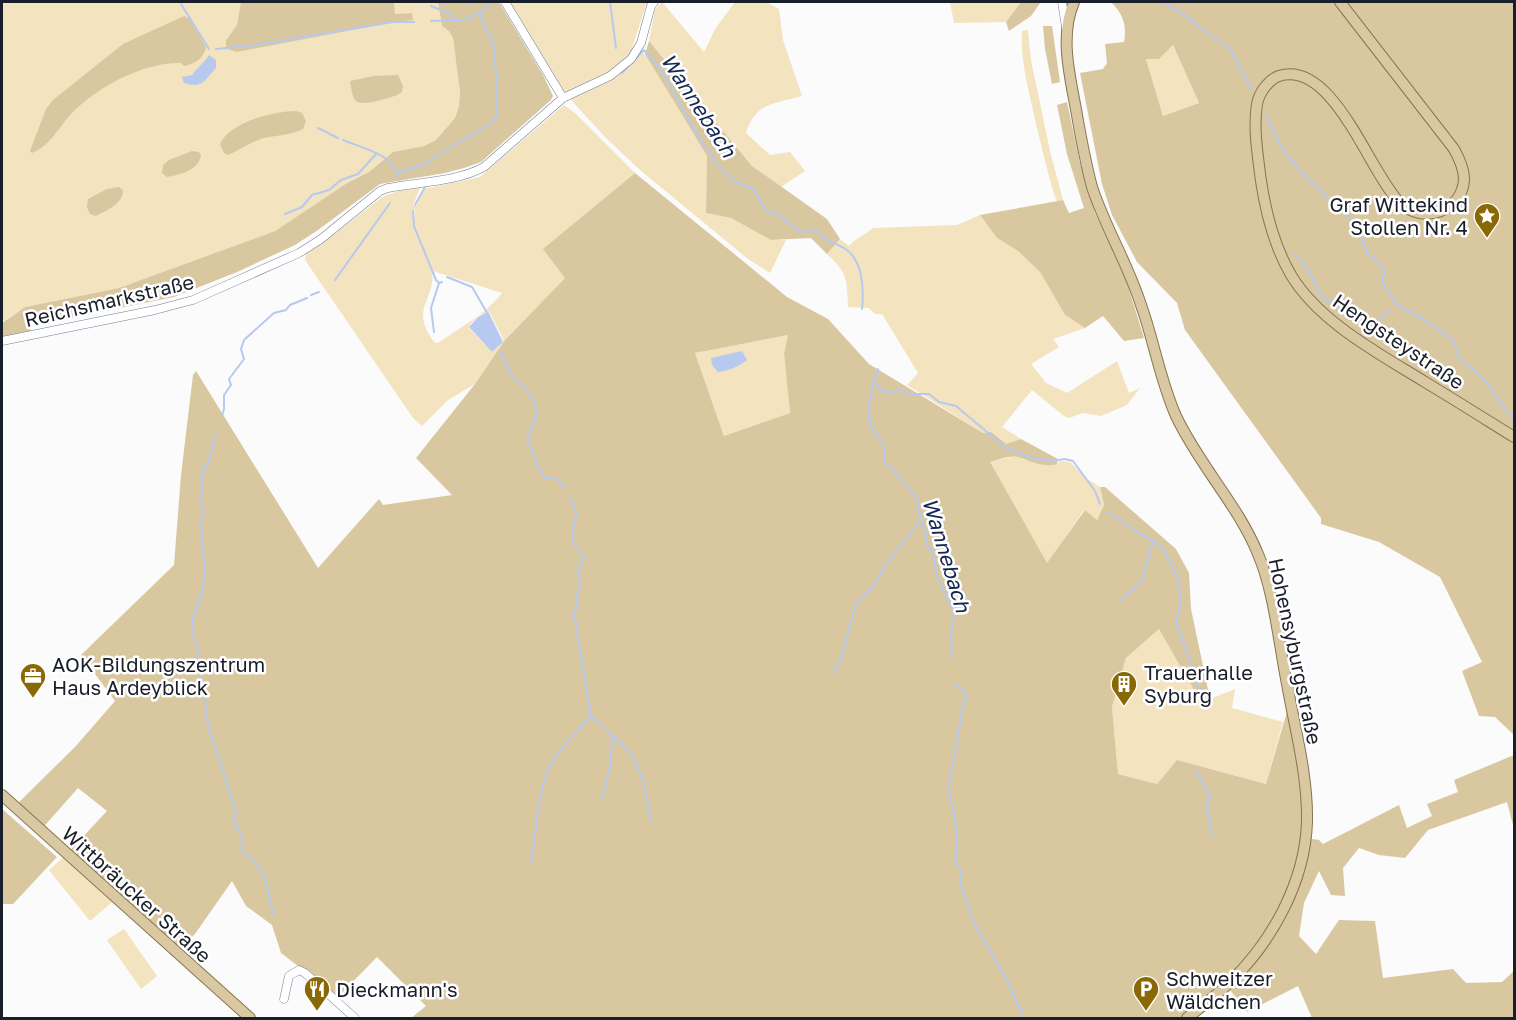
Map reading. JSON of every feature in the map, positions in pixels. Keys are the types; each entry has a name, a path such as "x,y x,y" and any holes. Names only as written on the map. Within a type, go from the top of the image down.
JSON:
{"main road":[{"name":"Hohensyburgstraße","path":"1074,2 1066,29 1067,51 1093,188 1131,276 1171,401 1192,448 1249,534 1263,568 1303,772 1307,819 1306,838 1295,880 1280,916 1260,948 1236,977 1186,1018"},
{"name":"Hengsteystraße","path":"1340,2 1454,149 1463,168 1463,186 1458,198 1444,210 1425,214 1408,208 1400,203 1324,90 1309,78 1298,74 1281,75 1268,83 1261,93 1257,104 1256,125 1263,192 1277,248 1304,293 1339,326 1398,366 1515,436"},
{"name":"Wittbräucker Straße","path":"2,795 250,1018"}],"street":[{"path":"505,2 563,98"},
{"name":"Reichsmarkstraße","path":"2,341 174,306 216,291 299,253 321,239 380,191 468,174 484,167 563,98 610,76 631,60 641,43 654,2"},
{"path":"1062,2 1066,29"},
{"path":"284,999 289,976 298,970 305,973 355,1018"}],"shaded area":[{"path":"2,2 241,2 237,25 226,40 413,20 411,13 395,15 394,2 438,2 442,26 450,31 453,38 460,92 459,106 455,118 436,140 424,146 393,152 369,172 347,183 275,231 119,288 25,307 2,322"},
{"path":"241,2 394,2 395,14 412,13 413,20 237,52 226,46 226,40 237,25"},
{"path":"438,2 499,2 553,96 481,162 445,173 380,184 295,245 237,272 174,297 31,326 30,332 2,338 2,323 25,307 119,288 275,231 347,183 369,172 393,152 424,146 436,140 455,118 460,92 453,38 442,26"},
{"path":"508,2 647,2 632,48 645,54 707,156 706,213 731,218 771,240 786,240 770,273 748,259 640,170 606,138 559,87"},
{"path":"662,2 704,52 715,29 735,2 767,2 779,9 783,40 802,96 767,106 755,115 746,133 770,155 790,152 805,171 781,187 752,166 649,41 655,9"},
{"path":"950,2 1021,2 1006,22 954,23"},
{"path":"1021,2 1041,2 1031,16 1009,31 1006,22"},
{"path":"1111,2 1514,2 1514,735 1495,717 1479,716 1462,671 1482,662 1440,577 1379,542 1321,524 1321,518 1185,330 1177,303 1137,262 1112,215 1102,184 1080,73 1103,69 1107,63 1105,44 1124,42 1124,25","holes":["1173,45 1199,103 1163,116 1146,59 1159,59"]},
{"path":"184,16 190,19 206,47 198,60 184,66 181,63 151,67 107,86 71,114 44,146 32,153 30,151 46,109 53,100 123,44"},
{"path":"1043,26 1052,26 1060,82 1052,84 1045,49"},
{"path":"1028,30 1031,60 1063,200 1057,202 1044,158 1025,73 1022,31"},
{"path":"649,41 752,166 827,219 840,239 827,254 811,238 771,240 731,218 706,213 707,156 645,54"},
{"path":"1173,45 1199,103 1163,116 1146,59 1159,59"},
{"path":"398,75 403,86 402,92 397,95 369,103 355,100 350,81 374,76"},
{"path":"1067,102 1080,163 1095,213 1126,280 1144,338 1124,341 1103,316 1085,328 1065,315 1040,272 1018,251 997,238 980,215 1063,200 1069,213 1084,208 1067,154 1057,105"},
{"path":"564,105 575,113 635,173 544,249 566,277 505,340 475,384 448,400 422,426 413,418 305,260 306,253 323,243 382,197 398,191 420,188 413,205 416,206 424,189 480,177","holes":["430,264 433,271 502,293 480,314 435,343 427,331 423,313 432,282","489,311 503,339 503,342 492,352 469,328 474,320"]},
{"path":"296,111 302,113 306,121 303,129 264,138 228,155 224,153 220,144 225,136 243,124 276,113"},
{"path":"192,151 199,152 201,156 192,168 167,177 162,173 163,165 169,160"},
{"path":"635,173 787,297 828,319 869,364 983,433 992,432 1006,444 1021,439 1058,459 1057,464 1052,465 1015,457 990,462 1047,563 1085,510 1097,520 1104,505 1100,487 1105,487 1176,549 1189,573 1191,609 1210,699 1197,695 1159,629 1126,658 1112,707 1118,774 1157,784 1177,760 1266,784 1290,701 1297,739 1306,838 1319,840 1323,844 1399,805 1407,828 1432,816 1427,804 1458,792 1454,780 1514,755 1514,829 1507,802 1428,830 1405,858 1379,855 1359,848 1343,868 1345,896 1331,895 1319,871 1304,903 1299,936 1316,954 1339,920 1375,921 1383,978 1453,969 1466,983 1502,982 1514,971 1514,1018 1312,1018 1298,986 1247,1012 1227,986 1187,1018 411,1018 426,1006 377,957 338,997 281,953 272,925 246,906 232,881 195,934 176,951 66,855 107,811 78,788 40,831 15,806 75,747 115,701 81,655 174,565 181,475 193,375 196,371 318,568 379,499 383,505 452,495 416,458 475,384 505,340 565,278 543,249","holes":["788,335 784,354 790,413 724,436 695,353"]},
{"path":"119,187 123,190 117,203 96,216 90,214 87,207 88,199 107,189"},
{"path":"980,215 997,238 1018,251 1040,272 1065,315 1085,328 1053,339 1059,347 1031,364 1046,383 1067,393 1117,361 1129,393 1140,388 1127,405 1101,416 1083,413 1069,418 1032,390 1002,427 1021,439 1006,444 993,432 983,433 907,385 918,373 882,314 875,314 869,308 848,307 845,277 839,266 827,254 840,239 849,246 873,228 957,225"},
{"path":"788,335 784,354 790,413 724,436 695,353"},
{"path":"1016,456 1025,460 1057,464 1060,461 1070,462 1086,478 1100,487 1104,505 1096,521 1084,510 1047,564 989,462"},
{"path":"1160,628 1197,695 1210,699 1235,689 1232,708 1283,722 1266,784 1177,760 1157,784 1118,774 1112,707 1126,658"},
{"path":"2,809 57,857 13,904 2,904"},
{"path":"66,855 117,898 90,921 49,870"},
{"path":"124,929 157,976 141,989 107,940"}],"water":[{"path":"209,55 216,60 216,68 206,80 196,85 184,83 182,77 192,75"},
{"path":"488,311 503,342 492,352 469,327"},
{"path":"742,351 747,360 737,366 718,372 712,365 711,358"}],"waterway":[{"path":"431,6 449,13 455,20 460,20 475,15 492,2"},
{"name":"Wannebach","path":"610,2 616,48"},
{"path":"1162,2 1184,14 1230,48 1251,89"},
{"path":"181,4 209,49"},
{"path":"397,173 423,165 494,121 496,117 496,74 493,41 484,26 480,13"},
{"path":"431,21 455,20"},
{"path":"216,49 256,45 393,22 414,22"},
{"name":"Wannebach","path":"622,73 644,50 662,72 703,145 713,154 713,161 726,174 734,181 752,189 768,212 775,212 800,232 817,230 825,238 850,253 861,275 862,309"},
{"path":"1266,115 1283,150 1330,203 1346,214 1360,235 1368,254 1385,271 1382,282 1397,305 1425,320 1453,340 1460,359 1485,380 1514,418"},
{"path":"318,128 338,138"},
{"path":"343,140 377,153 391,163 397,177"},
{"path":"285,214 302,207 312,195 329,190 341,180 358,174 376,154"},
{"path":"415,205 425,187"},
{"path":"335,280 390,203"},
{"path":"413,211 414,226 436,280 439,283 442,282"},
{"path":"1294,254 1309,271 1321,296 1341,308 1362,327 1370,326 1391,310"},
{"path":"447,277 472,287 486,311"},
{"path":"434,332 431,308 439,283"},
{"path":"311,295 319,292"},
{"path":"222,416 224,395 231,385 229,379 244,359 241,349 244,340 274,313 286,310 290,305 307,298"},
{"path":"501,351 512,375 523,385 536,405 535,419 527,437 539,469 545,478 557,479 564,487"},
{"name":"Wannebach","path":"878,369 869,411 872,428 883,441 885,463 899,476 918,501 927,545 932,551 938,579 954,611 951,638 952,657"},
{"path":"875,383 882,391 888,393 898,391 910,394 929,394 939,402 956,406 1006,448 1029,457 1052,461 1065,459 1073,461 1095,491 1100,504"},
{"path":"216,434 208,464 203,469 201,503 204,514 201,524 205,573 201,598 192,620 193,633 198,650 197,662 206,692 208,725 236,811 234,825 242,837 242,852 253,860 261,871 267,885 273,914"},
{"path":"571,499 576,512 573,541 584,557 578,569 580,585 576,595 578,604 574,613 591,716"},
{"path":"1107,512 1162,547 1179,580 1180,607 1176,622 1202,694"},
{"path":"834,673 842,655 856,603 873,587 886,564 921,520"},
{"path":"1119,602 1141,582 1153,541"},
{"name":"Wannebach","path":"954,684 964,690 966,697 948,789 956,829 955,861 961,870 960,883 973,921 1008,982 1024,1018"},
{"path":"591,716 631,753 643,779 651,821"},
{"path":"531,862 547,772 561,750 591,716"},
{"path":"602,800 611,761 612,737"},
{"path":"1196,771 1210,796 1207,803 1212,836"}],"place":[{"name":"Graf Wittekind Stollen Nr. 4","path":"1487,239"},
{"name":"AOK-Bildungszentrum Haus Ardeyblick","path":"33,699"},
{"name":"Trauerhalle Syburg","path":"1124,707"},
{"name":"Dieckmann's","path":"317,1012"},
{"name":"Schweitzer Wäldchen","path":"1146,1012"}]}
